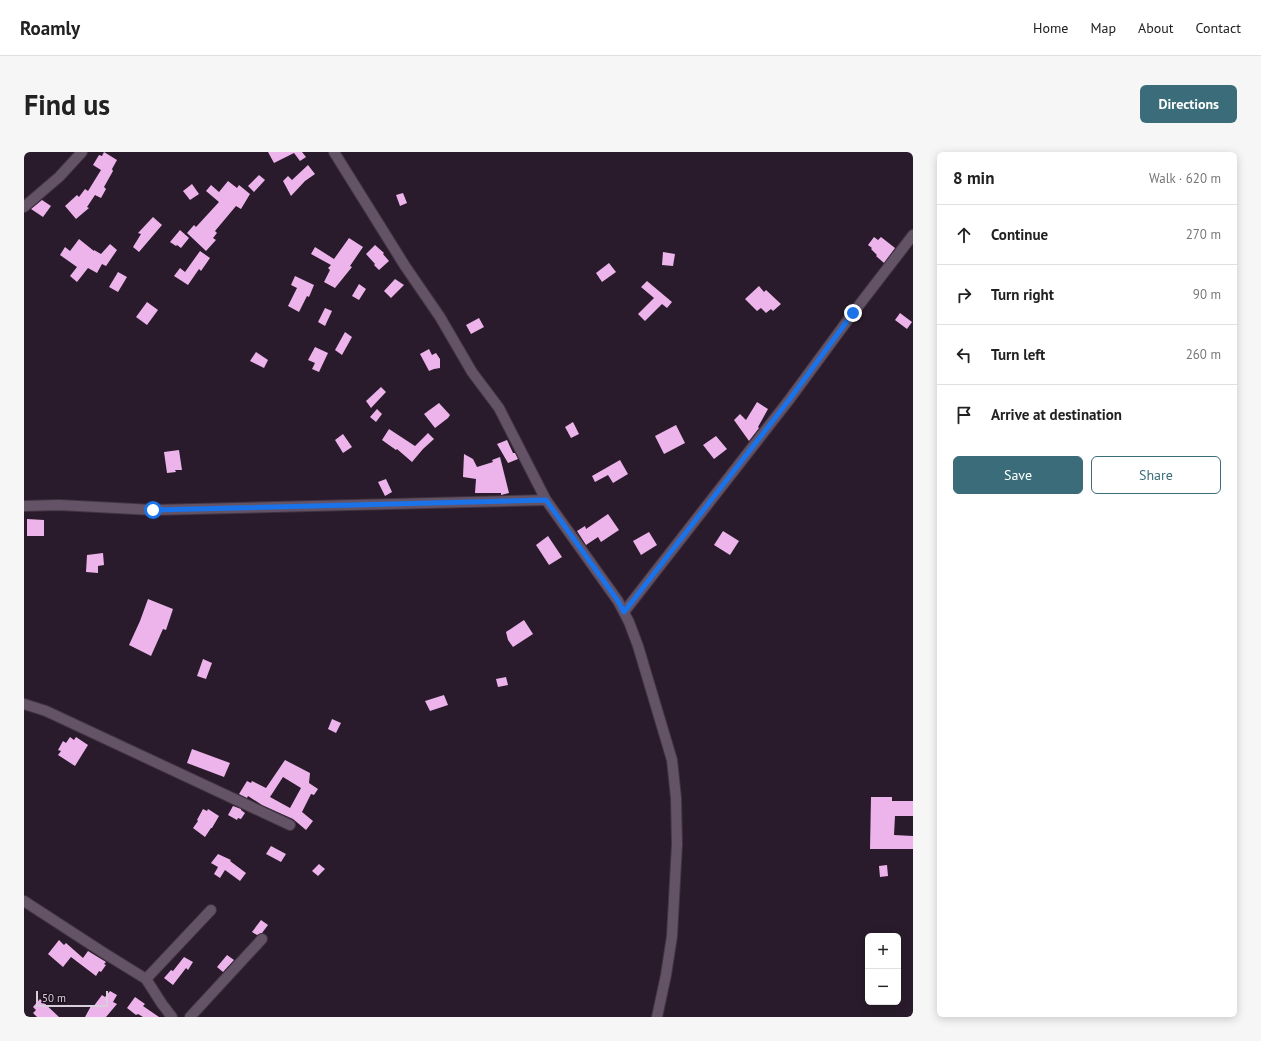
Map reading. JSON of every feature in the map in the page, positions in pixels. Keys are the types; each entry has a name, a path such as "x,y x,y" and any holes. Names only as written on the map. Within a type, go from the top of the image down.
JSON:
{"street":[{"path":"24,207 59,177 82,152"},
{"path":"334,152 405,266 440,317 472,372 499,408 546,500 618,601 629,622 638,646 672,760 676,798 677,844 672,936 666,975 657,1017"},
{"path":"624,612 789,400 913,235"},
{"path":"24,506 153,510 546,500"},
{"path":"24,704 46,711 290,825"},
{"path":"24,901 146,979 172,1017"},
{"path":"146,979 211,910"},
{"path":"190,1017 262,939"}],"building":[{"path":"104,152 117,160 104,187 106,189 101,198 95,195 87,207 89,208 76,219 65,206 77,195 79,197 85,189 88,191 101,170 93,165 99,155 102,156"},
{"path":"268,152 302,152 306,157 300,161 294,153 274,163"},
{"path":"308,165 315,174 305,181 291,196 283,181 288,176 292,180"},
{"path":"259,175 265,180 254,192 248,186"},
{"path":"228,181 237,188 239,185 250,194 241,209 236,206 215,231 217,233 213,238 216,240 206,251 187,233 194,225 196,227 219,202 206,191 211,185 219,192"},
{"path":"192,184 199,194 190,200 183,191"},
{"path":"403,193 407,203 400,206 396,195"},
{"path":"42,200 51,206 43,217 31,209"},
{"path":"153,217 162,225 139,252 133,247 141,234 138,233"},
{"path":"180,230 189,238 181,248 170,242"},
{"path":"874,237 878,240 881,237 895,248 884,263 876,256 877,255 871,249 872,248 868,245"},
{"path":"349,238 363,247 350,266 352,267 335,288 324,282 330,270 328,268 331,265 311,254 315,247 334,259"},
{"path":"79,239 94,251 101,254 110,244 117,250 106,266 102,264 97,273 88,268 77,282 70,276 77,267 60,255 65,247 70,251"},
{"path":"375,245 384,253 383,254 389,261 379,270 366,254"},
{"path":"200,251 210,258 201,271 199,269 188,285 174,276 180,268 185,272"},
{"path":"663,252 675,254 673,266 662,265"},
{"path":"609,263 616,272 602,282 596,273"},
{"path":"118,272 127,277 118,292 109,287"},
{"path":"295,276 314,285 309,297 307,296 299,312 288,306 297,288 291,285"},
{"path":"395,279 404,285 391,298 384,291"},
{"path":"647,281 672,302 667,308 662,304 645,321 638,314 654,298 641,287"},
{"path":"359,284 366,289 359,300 352,296"},
{"path":"759,286 764,292 766,290 781,304 773,311 771,309 766,313 761,308 757,311 745,299"},
{"path":"147,302 158,310 147,325 136,317"},
{"path":"325,308 332,311 325,326 318,322"},
{"path":"900,313 912,322 907,329 895,320"},
{"path":"479,318 484,327 471,334 466,325"},
{"path":"345,332 352,337 342,355 335,350"},
{"path":"315,347 328,353 319,372 312,369 315,363 308,360"},
{"path":"429,349 432,355 436,353 440,359 440,368 429,371 420,354"},
{"path":"256,352 268,360 264,368 250,361"},
{"path":"381,387 386,392 371,408 366,401"},
{"path":"757,402 768,409 758,427 759,428 749,441 734,420 740,414 746,420"},
{"path":"439,403 450,415 435,428 424,414"},
{"path":"377,409 382,414 376,422 370,417"},
{"path":"573,422 579,434 571,438 565,427"},
{"path":"676,425 685,443 664,454 655,436"},
{"path":"389,429 415,446 428,433 434,439 412,462 397,449 396,450 382,440"},
{"path":"343,434 352,447 343,453 335,440"},
{"path":"716,436 727,449 714,459 703,445"},
{"path":"507,440 513,453 515,453 518,459 508,463 497,444"},
{"path":"179,450 182,470 175,470 176,472 167,473 164,452"},
{"path":"464,454 473,459 477,467 493,462 492,460 500,457 509,493 501,495 501,493 475,493 476,479 463,477"},
{"path":"620,460 628,474 613,483 608,475 595,482 592,476"},
{"path":"386,479 392,492 385,496 378,482"},
{"path":"608,514 619,530 601,542 598,537 586,545 577,531 585,526 586,529"},
{"path":"27,519 44,520 44,536 27,536"},
{"path":"723,531 739,541 730,555 714,545"},
{"path":"649,532 657,545 641,555 633,541"},
{"path":"548,536 562,557 549,565 536,545"},
{"path":"103,553 104,565 98,566 98,573 86,572 87,555"},
{"path":"148,599 173,609 166,630 163,629 151,656 129,645"},
{"path":"524,620 533,634 513,647 508,640 506,632"},
{"path":"203,659 212,663 206,679 197,676"},
{"path":"506,677 508,685 498,687 496,679"},
{"path":"444,695 448,705 430,711 425,701"},
{"path":"332,719 341,723 336,733 328,729"},
{"path":"70,737 74,740 76,737 88,745 75,766 58,755 61,751 58,750 63,741 66,743"},
{"path":"192,749 230,763 224,777 187,763"},
{"path":"285,760 310,773 309,783 318,789 314,795 311,794 302,812 313,821 306,830 293,819 262,805 248,796 247,798 239,794 247,781 251,783 252,781 266,788","holes":["283,777 301,788 290,808 270,797"]},
{"path":"871,797 892,797 892,801 913,801 913,816 895,816 894,835 913,836 913,849 870,849"},
{"path":"233,806 241,809 245,813 241,819 238,818 237,820 228,815"},
{"path":"203,809 207,811 208,809 219,816 205,837 193,828"},
{"path":"271,846 286,854 281,862 266,854"},
{"path":"218,854 231,860 230,861 246,873 240,881 225,870 220,878 214,874 218,867 211,863"},
{"path":"319,864 325,869 318,876 312,871"},
{"path":"887,865 888,876 880,877 879,866"},
{"path":"261,920 268,925 262,933 257,935 252,932"},
{"path":"59,940 64,945 66,943 83,958 88,951 106,962 104,964 106,965 96,976 71,957 63,967 48,954"},
{"path":"227,955 234,960 223,972 217,967"},
{"path":"184,957 193,962 188,970 186,968 173,985 164,978 171,970 173,971"},
{"path":"110,991 117,995 113,1002 117,1004 106,1017 85,1017 91,1006 93,1007 102,995 105,997"},
{"path":"135,997 145,1004 143,1006 159,1017 143,1017 138,1014 136,1015 127,1008"},
{"path":"40,999 59,1017 37,1017 33,1013 36,1010 33,1007"}],"route":[{"path":"153,510 546,500 618,601 624,612 789,400 853,313"}]}
